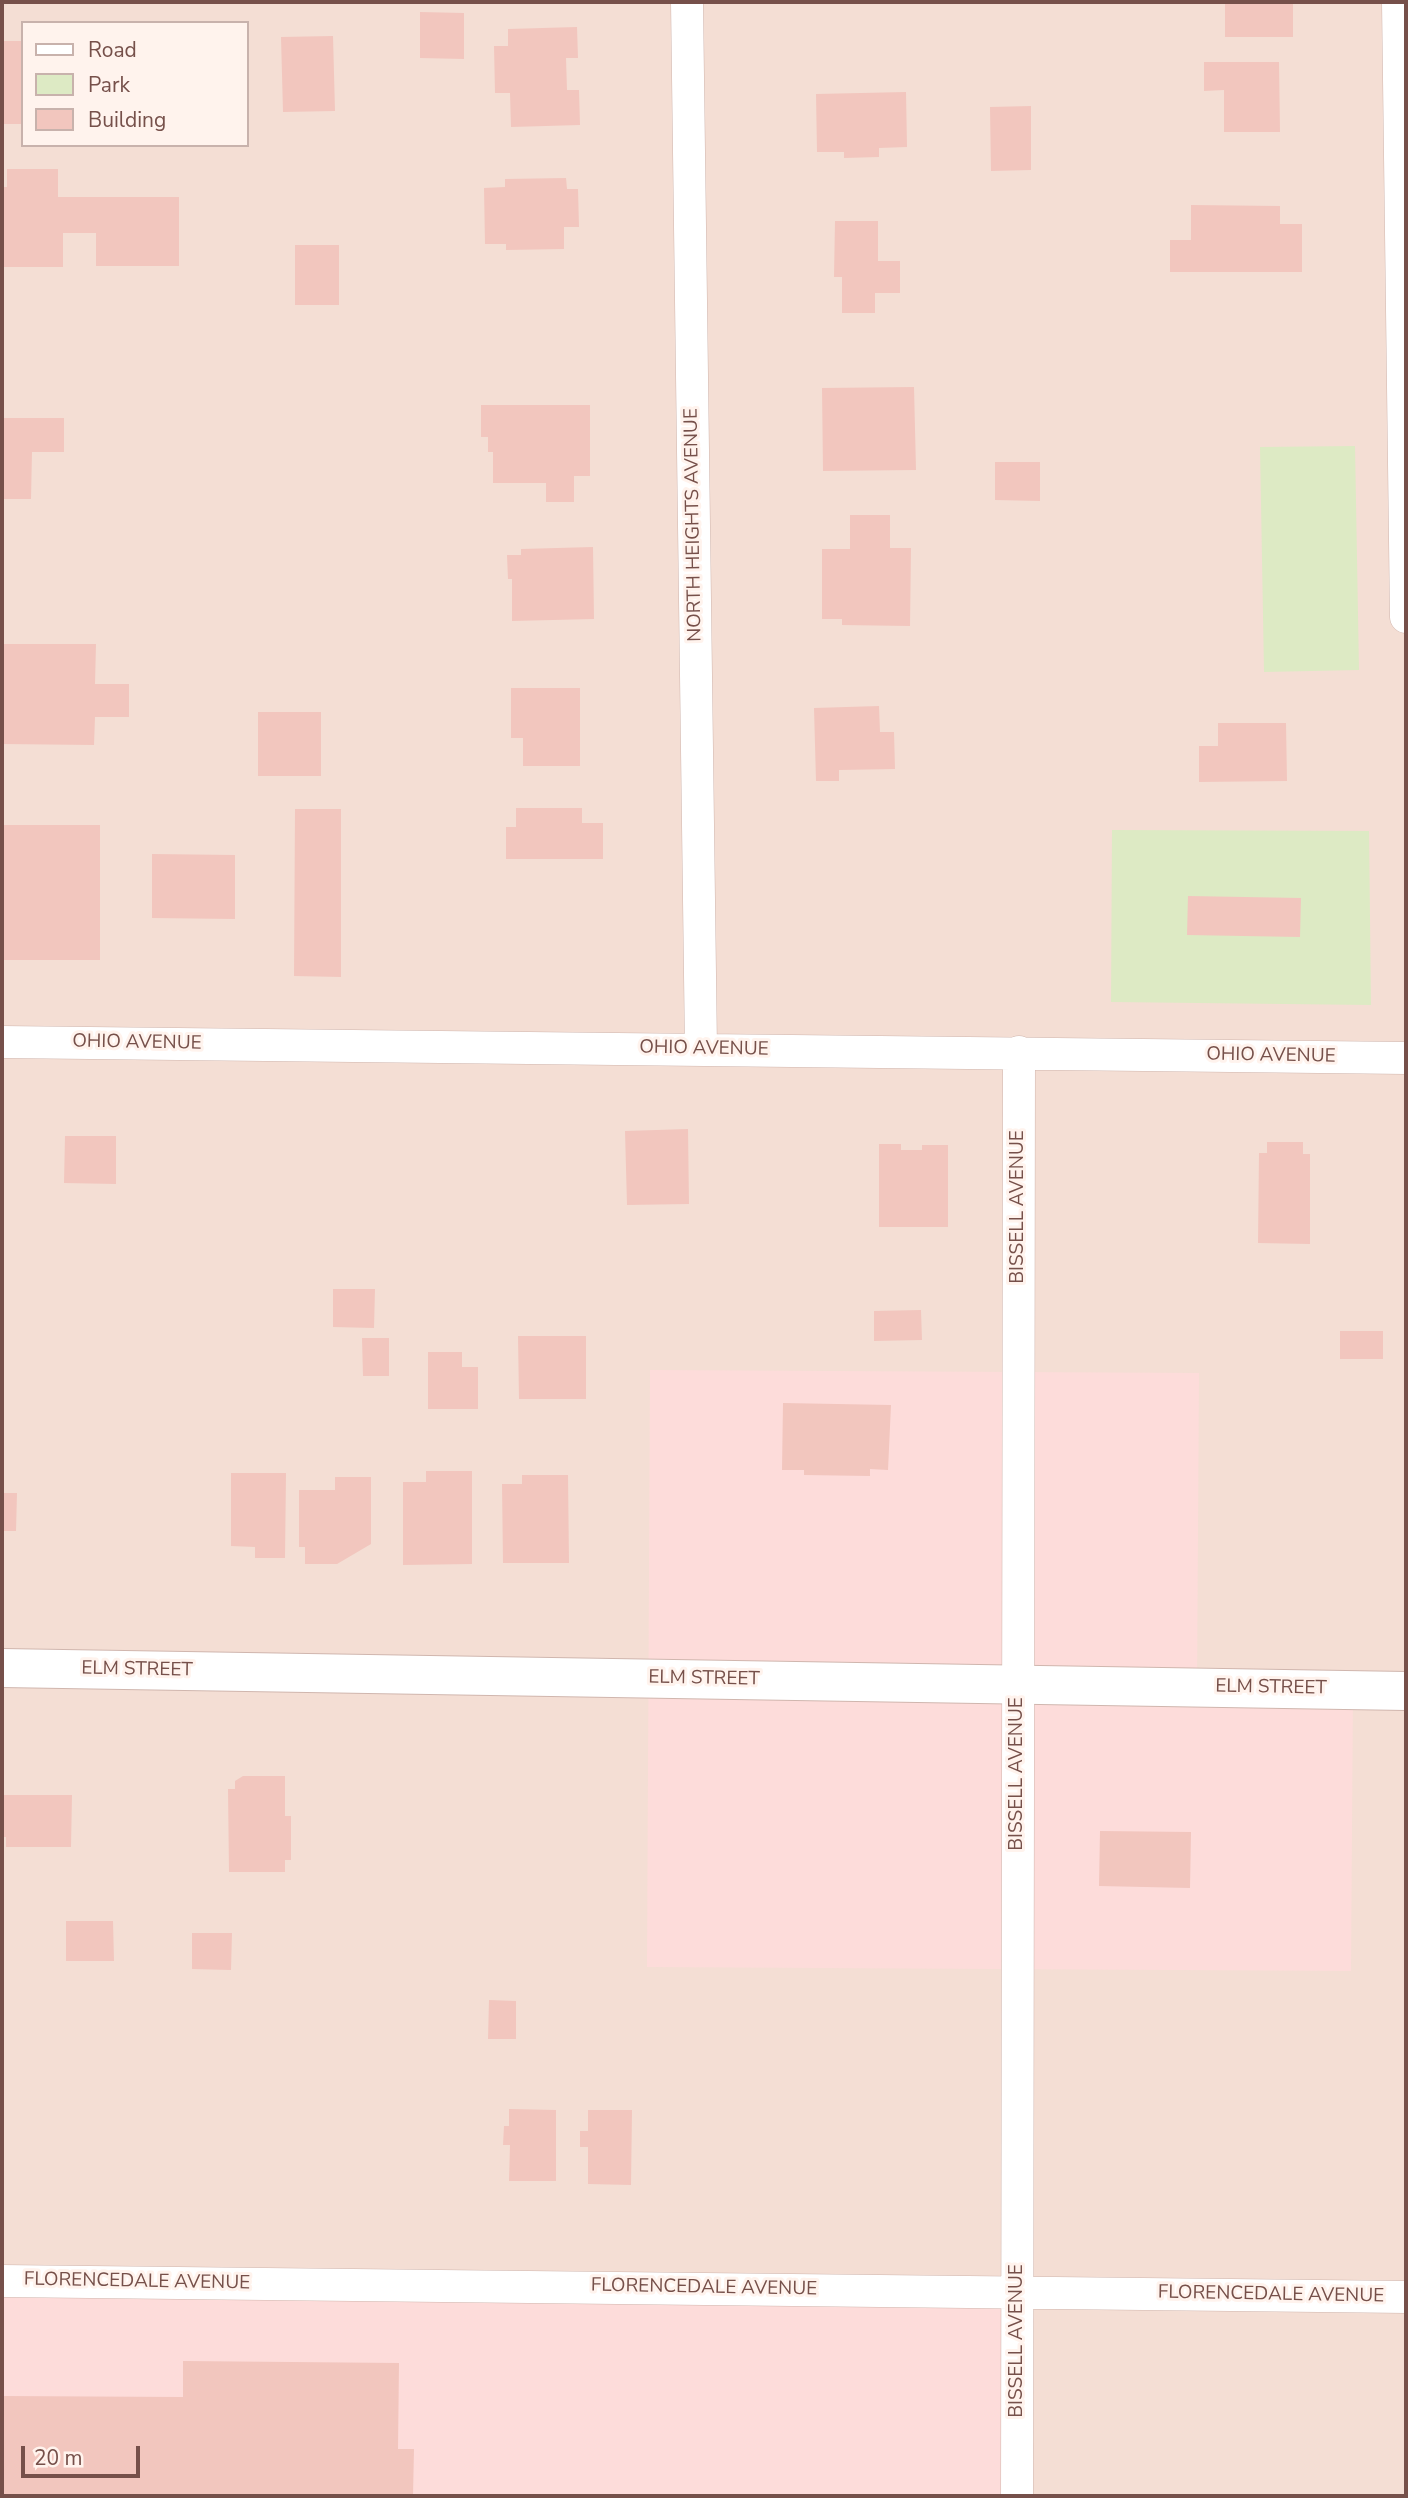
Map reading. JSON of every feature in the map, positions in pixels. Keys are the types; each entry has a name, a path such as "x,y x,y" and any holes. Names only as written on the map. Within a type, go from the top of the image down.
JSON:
{"street":[{"name":"NORTH HEIGHTS AVENUE","path":"687,2 701,1049"},
{"path":"1398,2 1406,617"},
{"name":"OHIO AVENUE","path":"2,1042 1406,1058"},
{"name":"BISSELL AVENUE","path":"1017,2496 1019,1052"},
{"name":"ELM STREET","path":"2,1668 1406,1690"},
{"name":"FLORENCEDALE AVENUE","path":"2,2281 1406,2297"}],"shaded area":[{"path":"2,2 1406,2 1406,2496 1017,2496 2,2281"},
{"path":"650,1370 1199,1373 1197,1687 1353,1690 1351,1971 647,1967"},
{"path":"2,2281 1017,2292 1017,2496 2,2496"}],"green space":[{"path":"1355,446 1359,670 1264,672 1260,447"},
{"path":"1112,830 1369,831 1371,1005 1111,1002"}],"building":[{"path":"1225,2 1293,2 1293,37 1225,37"},
{"path":"420,12 464,13 464,59 420,58"},
{"path":"577,27 578,58 566,58 567,90 579,90 580,125 511,127 510,93 495,93 494,46 508,46 508,29"},
{"path":"333,36 335,111 283,112 281,37"},
{"path":"2,41 21,41 21,124 2,124"},
{"path":"1204,62 1279,62 1280,132 1224,132 1224,90 1204,91"},
{"path":"906,92 907,147 879,148 879,157 844,158 844,152 817,152 816,94"},
{"path":"1031,106 1031,170 991,171 990,107"},
{"path":"7,169 58,169 58,197 179,197 179,266 96,266 96,233 63,233 63,267 2,267 2,187 7,187"},
{"path":"566,178 567,189 578,189 579,227 564,227 564,249 506,250 506,244 485,244 484,188 505,187 505,179"},
{"path":"1191,205 1280,206 1280,224 1302,224 1302,272 1170,272 1170,240 1191,240"},
{"path":"835,221 878,221 878,261 900,261 900,293 875,293 875,313 842,313 842,277 834,277"},
{"path":"295,245 339,245 339,305 295,305"},
{"path":"914,387 916,470 823,471 822,388"},
{"path":"481,405 590,405 590,476 574,476 574,502 546,502 546,483 493,483 493,452 488,452 488,437 481,437"},
{"path":"2,418 64,418 64,452 32,452 31,499 2,499"},
{"path":"995,462 1040,462 1040,501 995,500"},
{"path":"850,515 890,515 890,548 911,548 910,626 842,625 842,619 822,619 822,549 850,549"},
{"path":"593,547 594,619 512,621 512,579 508,579 507,555 521,555 521,549"},
{"path":"2,644 96,644 95,684 129,684 129,717 95,717 94,745 2,744"},
{"path":"511,688 580,688 580,766 523,766 523,738 511,738"},
{"path":"879,706 880,732 894,732 895,769 839,770 839,781 816,781 814,708"},
{"path":"258,712 321,712 321,776 258,776"},
{"path":"1218,723 1286,723 1287,781 1199,782 1199,746 1218,746"},
{"path":"516,808 582,808 582,823 603,823 603,859 506,859 506,827 516,827"},
{"path":"295,809 341,809 341,977 294,976"},
{"path":"2,825 100,825 100,960 2,960"},
{"path":"152,854 235,855 235,919 152,918"},
{"path":"1188,896 1301,898 1300,937 1187,935"},
{"path":"688,1129 689,1204 627,1205 625,1131"},
{"path":"65,1136 116,1136 116,1184 64,1183"},
{"path":"1267,1142 1303,1142 1303,1154 1310,1154 1310,1244 1258,1243 1259,1153 1267,1153"},
{"path":"879,1144 901,1144 901,1150 922,1150 922,1145 948,1145 948,1227 879,1227"},
{"path":"333,1289 375,1289 374,1328 333,1327"},
{"path":"921,1310 922,1340 874,1341 874,1311"},
{"path":"1340,1331 1383,1331 1383,1359 1340,1359"},
{"path":"518,1336 586,1336 586,1399 519,1399"},
{"path":"362,1338 389,1338 389,1376 363,1376"},
{"path":"428,1352 462,1352 462,1367 478,1367 478,1409 428,1409"},
{"path":"783,1403 891,1405 888,1470 870,1469 870,1476 804,1475 804,1470 782,1470"},
{"path":"426,1471 472,1471 472,1564 403,1565 403,1482 426,1482"},
{"path":"231,1473 286,1473 285,1558 255,1558 255,1547 231,1546"},
{"path":"522,1475 568,1475 569,1563 503,1563 502,1484 522,1484"},
{"path":"335,1477 371,1477 371,1544 337,1564 305,1564 305,1547 299,1547 299,1490 335,1490"},
{"path":"2,1493 17,1493 16,1531 2,1531"},
{"path":"243,1776 285,1776 285,1816 291,1816 291,1860 285,1860 285,1872 229,1872 228,1789 235,1789 235,1781"},
{"path":"2,1795 72,1795 71,1847 6,1847 6,1837 2,1837"},
{"path":"1100,1831 1191,1832 1190,1888 1099,1886"},
{"path":"66,1921 113,1921 114,1961 66,1961"},
{"path":"192,1933 232,1933 231,1970 192,1969"},
{"path":"489,2000 516,2001 516,2039 488,2039"},
{"path":"509,2109 556,2110 556,2181 509,2181 510,2145 503,2145 504,2126 509,2126"},
{"path":"588,2110 632,2110 631,2185 588,2184 588,2147 580,2147 580,2131 588,2131"},
{"path":"183,2361 399,2363 398,2449 414,2449 413,2496 2,2496 2,2396 183,2397"}]}
